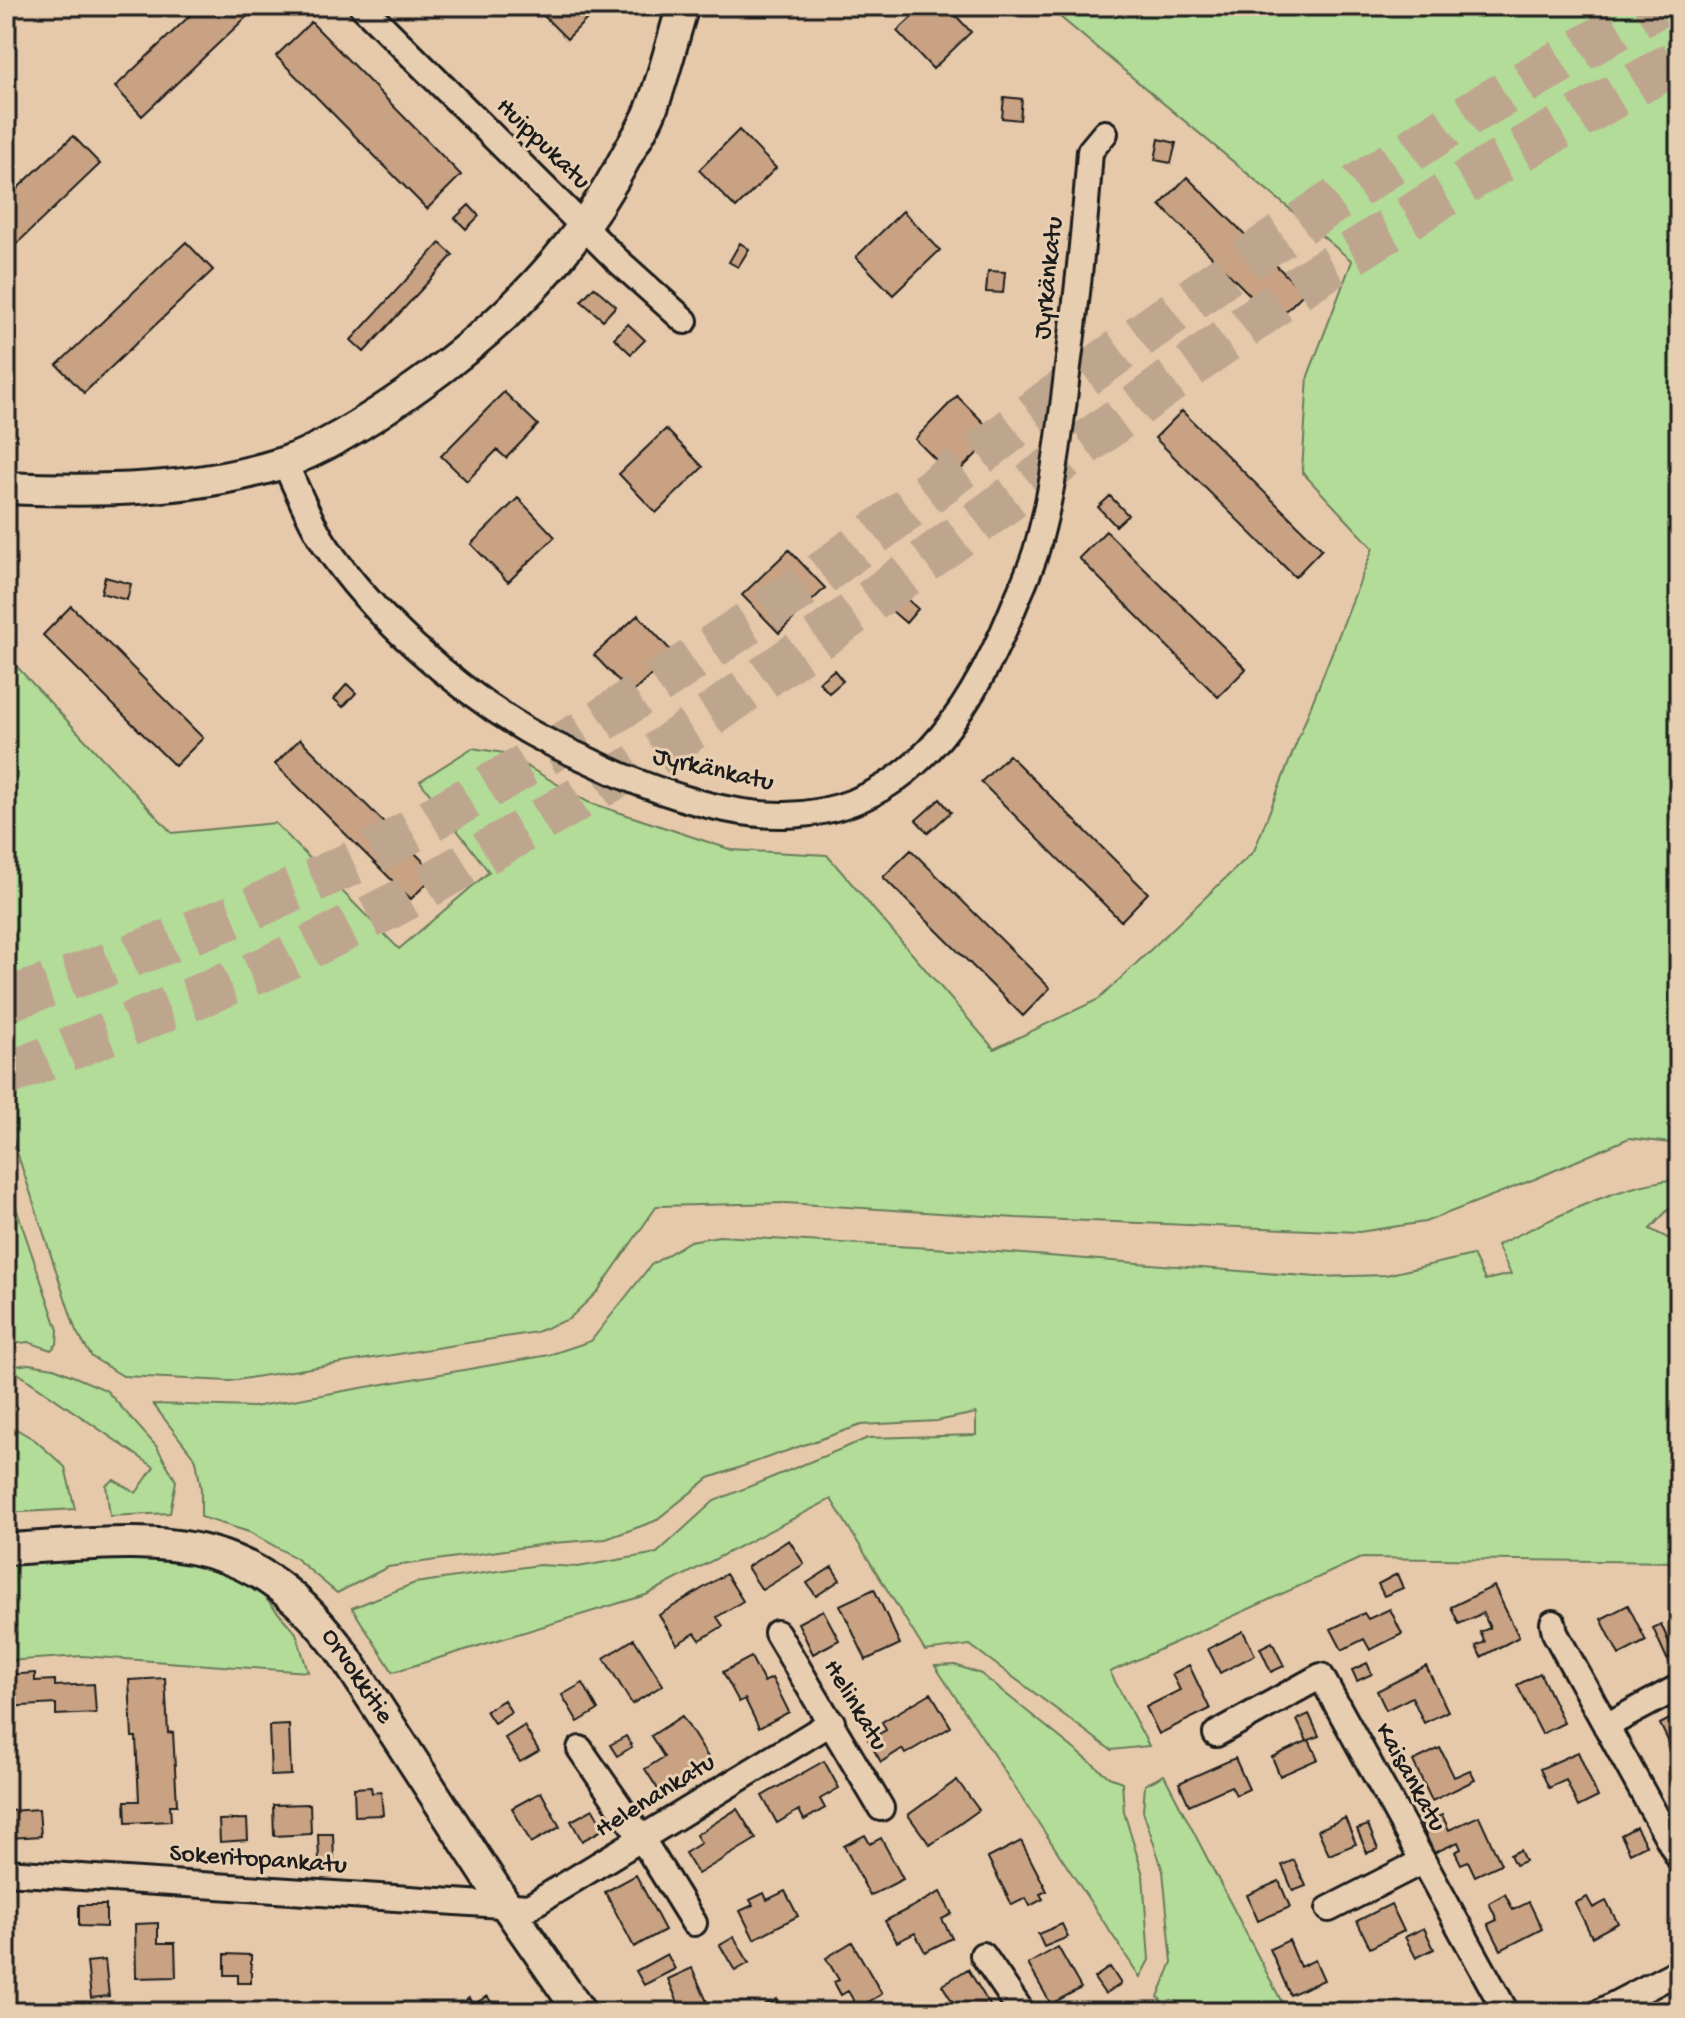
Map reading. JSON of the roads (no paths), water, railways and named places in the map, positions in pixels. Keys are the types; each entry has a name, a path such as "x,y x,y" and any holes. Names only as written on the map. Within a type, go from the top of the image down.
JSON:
{"street":[{"name":"Huippukatu","path":"362,6 616,259 685,321"},
{"path":"6,488 79,491 223,477 284,462 386,408 460,355 511,311 552,268 584,226 612,183 650,111 683,6"},
{"name":"Jyrkänkatu","path":"284,462 325,545 364,593 410,642 474,696 524,729 624,778 730,809 784,815 815,812 864,796 912,766 936,745 957,719 995,651 1035,554 1051,493 1061,423 1090,151 1105,133"},
{"name":"Orvokkitie","path":"6,1549 163,1543 189,1546 224,1556 270,1579 299,1601 321,1623 580,2012"},
{"path":"1553,1623 1555,1633 1679,1858"},
{"name":"Helinkatu","path":"777,1633 881,1808"},
{"name":"Kaisankatu","path":"1216,1734 1321,1676 1506,2012"},
{"path":"1606,1726 1679,1687"},
{"name":"Helenankatu","path":"506,1905 529,1907 832,1722"},
{"path":"580,1749 642,1839 694,1923"},
{"path":"1329,1909 1423,1861"},
{"name":"Sokeritopankatu","path":"6,1872 506,1905"},
{"path":"983,1955 1022,2012"},
{"path":"1600,2012 1679,1971"}],"tunnel":[{"path":"6,1000 237,915 366,857 587,730 816,578 1045,404 1269,244 1450,125 1657,6"},
{"path":"6,1075 267,968 398,903 658,753 1300,286 1480,173 1679,60"}]}
